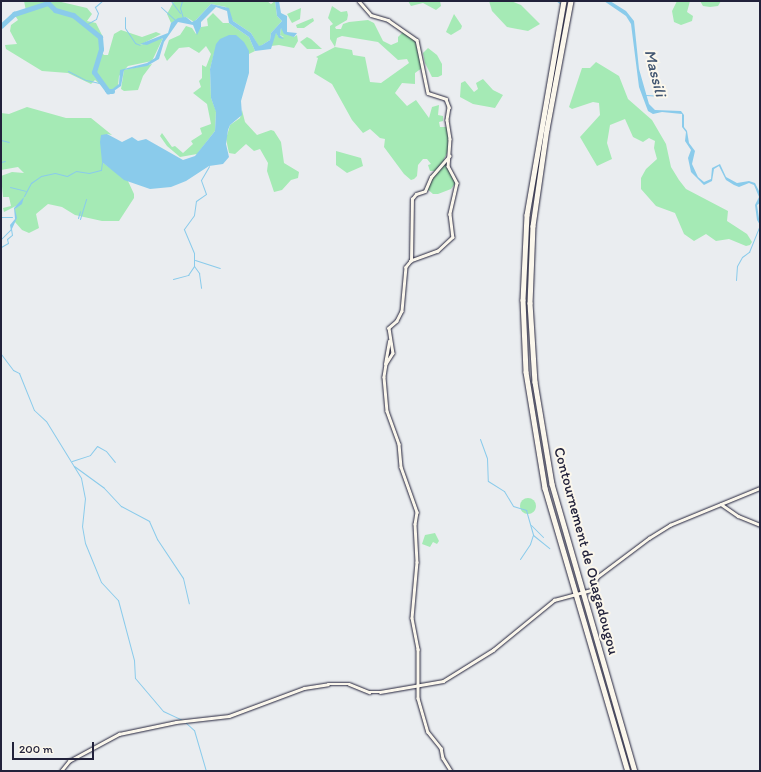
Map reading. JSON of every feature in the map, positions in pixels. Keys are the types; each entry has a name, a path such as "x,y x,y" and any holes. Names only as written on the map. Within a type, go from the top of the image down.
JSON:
{"highway":[{"name":"Contournement de Ouagadougou","path":"564,1 527,215 524,331 526,372 539,456 577,595 628,771"},
{"name":"Contournement de Ouagadougou","path":"571,1 538,184 533,226 530,303 535,382 545,450 555,497 635,771"}],"street":[{"path":"359,1 371,15 388,20 411,33 417,40 428,93 448,103 448,166 457,183 450,214 452,239 438,251 411,261 406,267 402,311 397,321 389,328 393,355 385,366"},
{"path":"411,261 412,199 416,194 425,191 431,177 449,156"},
{"path":"390,340 384,357 387,411 399,444 401,467 417,512 414,524 416,585 412,618 418,649 418,698 428,732 441,748 443,758 451,771"},
{"path":"61,771 69,762 119,734 169,723 229,716 304,688 328,684 349,684 369,692 380,692 443,682 493,650 554,600 591,590 597,576 636,546 670,525 760,488"},
{"path":"720,504 738,516 760,524"}],"green space":[{"path":"24,1 57,1 87,8 92,14 87,21 96,23 103,37 102,53 104,55 108,55 114,34 121,30 142,37 156,32 161,34 140,45 163,38 152,61 128,66 119,76 118,86 111,90 105,89 95,80 91,84 68,73 42,71 6,49 5,45 17,44 10,31 11,25 18,20 14,14 26,11"},
{"path":"174,1 267,1 271,4 275,1 277,16 282,21 271,33 270,40 259,47 251,33 233,21 226,7 211,4 194,22 186,17 171,23 167,14"},
{"path":"408,1 440,1 441,6 436,10 423,3 411,6"},
{"path":"489,1 511,1 521,5 540,24 528,31 507,27 492,11"},
{"path":"677,1 690,1 687,12 693,16 692,21 681,25 674,22 672,11"},
{"path":"700,1 721,1 718,6 710,7 703,6"},
{"path":"332,6 341,12 347,11 348,15 347,20 335,27 336,29 341,29 343,24 349,22 368,20 374,23 383,41 391,45 398,42 398,37 404,31 415,41 422,68 415,73 415,84 402,83 395,93 407,106 416,100 429,118 432,107 439,105 438,115 443,116 443,121 439,122 440,127 448,127 450,148 444,159 456,182 451,189 438,194 433,194 426,188 435,171 430,171 428,165 431,164 427,159 423,159 418,165 417,176 411,180 404,174 384,147 385,139 380,138 370,129 363,133 352,120 332,84 314,73 318,58 316,57 335,47 330,39 330,26 333,24 328,18","holes":["342,36 378,42 398,60 407,59 409,63 381,83 370,82 365,57 353,55 352,50 335,47 337,38"]},
{"path":"301,8 300,19 292,23 287,14"},
{"path":"213,13 223,23 229,23 249,37 255,51 249,54 249,51 214,54 210,69 211,98 216,111 215,131 197,154 180,157 167,146 160,136 162,133 172,147 175,146 183,153 193,144 191,141 202,134 200,128 211,124 207,104 193,93 201,87 199,81 202,78 202,65 206,67 211,54 206,46 199,53 189,47 179,48 167,61 164,55 169,40 180,35 186,26 192,28 196,34 201,27 208,26 207,19"},
{"path":"454,14 462,26 461,29 451,35 446,32"},
{"path":"313,18 314,21 304,28 297,28 296,25"},
{"path":"281,28 294,37 297,35 298,41 294,48 279,45 271,46 276,32 278,36 284,37 280,35"},
{"path":"307,37 322,49 307,49 300,42"},
{"path":"428,48 437,55 442,64 442,75 438,77 432,77 425,63 423,53"},
{"path":"596,62 619,76 628,99 652,120 666,144 671,167 686,189 728,211 727,221 747,234 752,242 750,245 746,246 729,239 716,241 706,234 694,241 684,234 675,213 656,206 641,189 641,178 646,169 657,159 654,148 655,141 649,138 643,142 633,137 625,119 610,125 607,143 612,159 597,166 580,137 600,115 599,103 593,102 572,109 569,107 582,68 590,68"},
{"path":"152,64 143,76 138,90 124,91 121,89 124,70"},
{"path":"483,79 493,90 503,95 495,108 473,104 460,97 461,83 465,81 474,92 478,89 476,83"},
{"path":"27,107 66,118 91,118 112,135 107,134 102,162 128,181 134,194 134,198 119,221 102,221 75,215 62,207 48,204 36,214 39,228 29,233 22,230 15,222 15,209 18,205 4,212 3,208 11,206 9,197 3,197 1,176 12,172 24,173 18,167 1,170 1,113 9,114"},
{"path":"242,110 245,122 257,135 271,130 274,131 281,142 284,163 299,172 298,178 291,180 282,190 274,192 267,171 268,163 260,149 254,151 246,144 235,154 229,153 226,139 230,125 240,118"},
{"path":"336,151 361,158 363,166 347,173 336,165"},
{"path":"525,498 531,498 536,503 534,512 531,514 525,514 520,509 520,503"},
{"path":"435,533 439,541 437,544 433,542 430,547 422,544 425,535"}],"water":[{"path":"275,1 279,1 281,13 287,16 287,32 297,33 294,37 284,34 281,28 280,35 284,39 279,38 276,33 271,49 255,51 249,37 229,23 227,11 216,7 201,22 201,27 197,35 193,25 178,22 164,42 159,59 147,66 124,70 121,86 111,93 105,92 105,89 111,90 119,84 120,70 147,63 155,58 163,38 147,45 140,44 168,33 171,23 178,18 186,17 192,22 196,20 211,4 229,8 233,21 251,33 259,46 262,45 270,40 271,33 282,21 277,16"},
{"path":"604,1 610,1 626,11 634,21 639,69 649,104 655,110 681,111 684,115 684,127 687,131 689,143 695,151 692,164 698,177 704,182 711,179 712,168 720,164 726,177 737,183 749,181 755,183 760,193 760,203 757,205 760,225 757,220 755,205 759,197 754,185 749,183 739,187 734,185 726,180 719,166 714,169 712,181 704,185 691,172 688,158 691,150 685,141 686,132 682,127 682,114 662,112 653,114 648,111 639,87 631,24 626,16"},
{"path":"229,35 236,35 244,42 249,51 249,73 241,101 242,115 230,125 228,130 226,144 229,157 223,164 209,166 186,181 171,187 150,189 124,180 102,162 100,142 101,135 107,134 122,142 132,137 138,141 146,139 183,160 195,156 215,131 216,112 211,98 210,69 216,44 220,39"},
{"path":"24,197 22,204 15,209 17,218 11,231 10,225 15,219 14,208"}],"waterway":[{"path":"87,28 87,24 96,19 98,13 95,7 102,1"},
{"path":"171,1 180,13"},
{"path":"182,1 180,8 183,18"},
{"path":"1,26 14,14 48,3 55,10 73,15 100,37 101,49 94,72 108,91 112,91"},
{"path":"161,7 175,20"},
{"path":"125,17 125,28 135,43 140,45"},
{"path":"68,71 86,80 104,84"},
{"name":"Massili","path":"657,94 664,91"},
{"name":"Massili","path":"645,95 665,96"},
{"path":"1,140 9,142"},
{"path":"1,162 5,161"},
{"path":"24,196 31,183 41,176 55,173 67,176 76,171 89,173 101,170 102,162"},
{"path":"173,279 188,275 194,266 194,253 184,229 194,215 196,201 206,194 201,180 209,166"},
{"path":"10,187 26,191"},
{"path":"80,219 86,199"},
{"path":"78,218 80,211"},
{"path":"1,217 12,217"},
{"path":"736,280 737,266 742,257 749,252 760,225"},
{"path":"1,239 11,229"},
{"path":"1,247 8,243 7,239 12,235 11,229"},
{"path":"195,260 220,268"},
{"path":"194,266 199,273 201,288"},
{"path":"1,354 13,370 19,373 34,410 46,421 81,478 85,498 82,526 85,543 101,582 118,600 134,660 135,678 163,711 182,720"},
{"path":"480,439 487,458 488,481 504,491 513,506 526,510 533,535 549,548"},
{"path":"72,461 90,455 97,446 106,451 115,462"},
{"path":"74,466 104,488 121,506 149,521 157,539 183,578 189,603"},
{"path":"531,525 543,537"},
{"path":"520,559 530,544 533,535"},
{"path":"185,722 194,730 206,771"}]}
